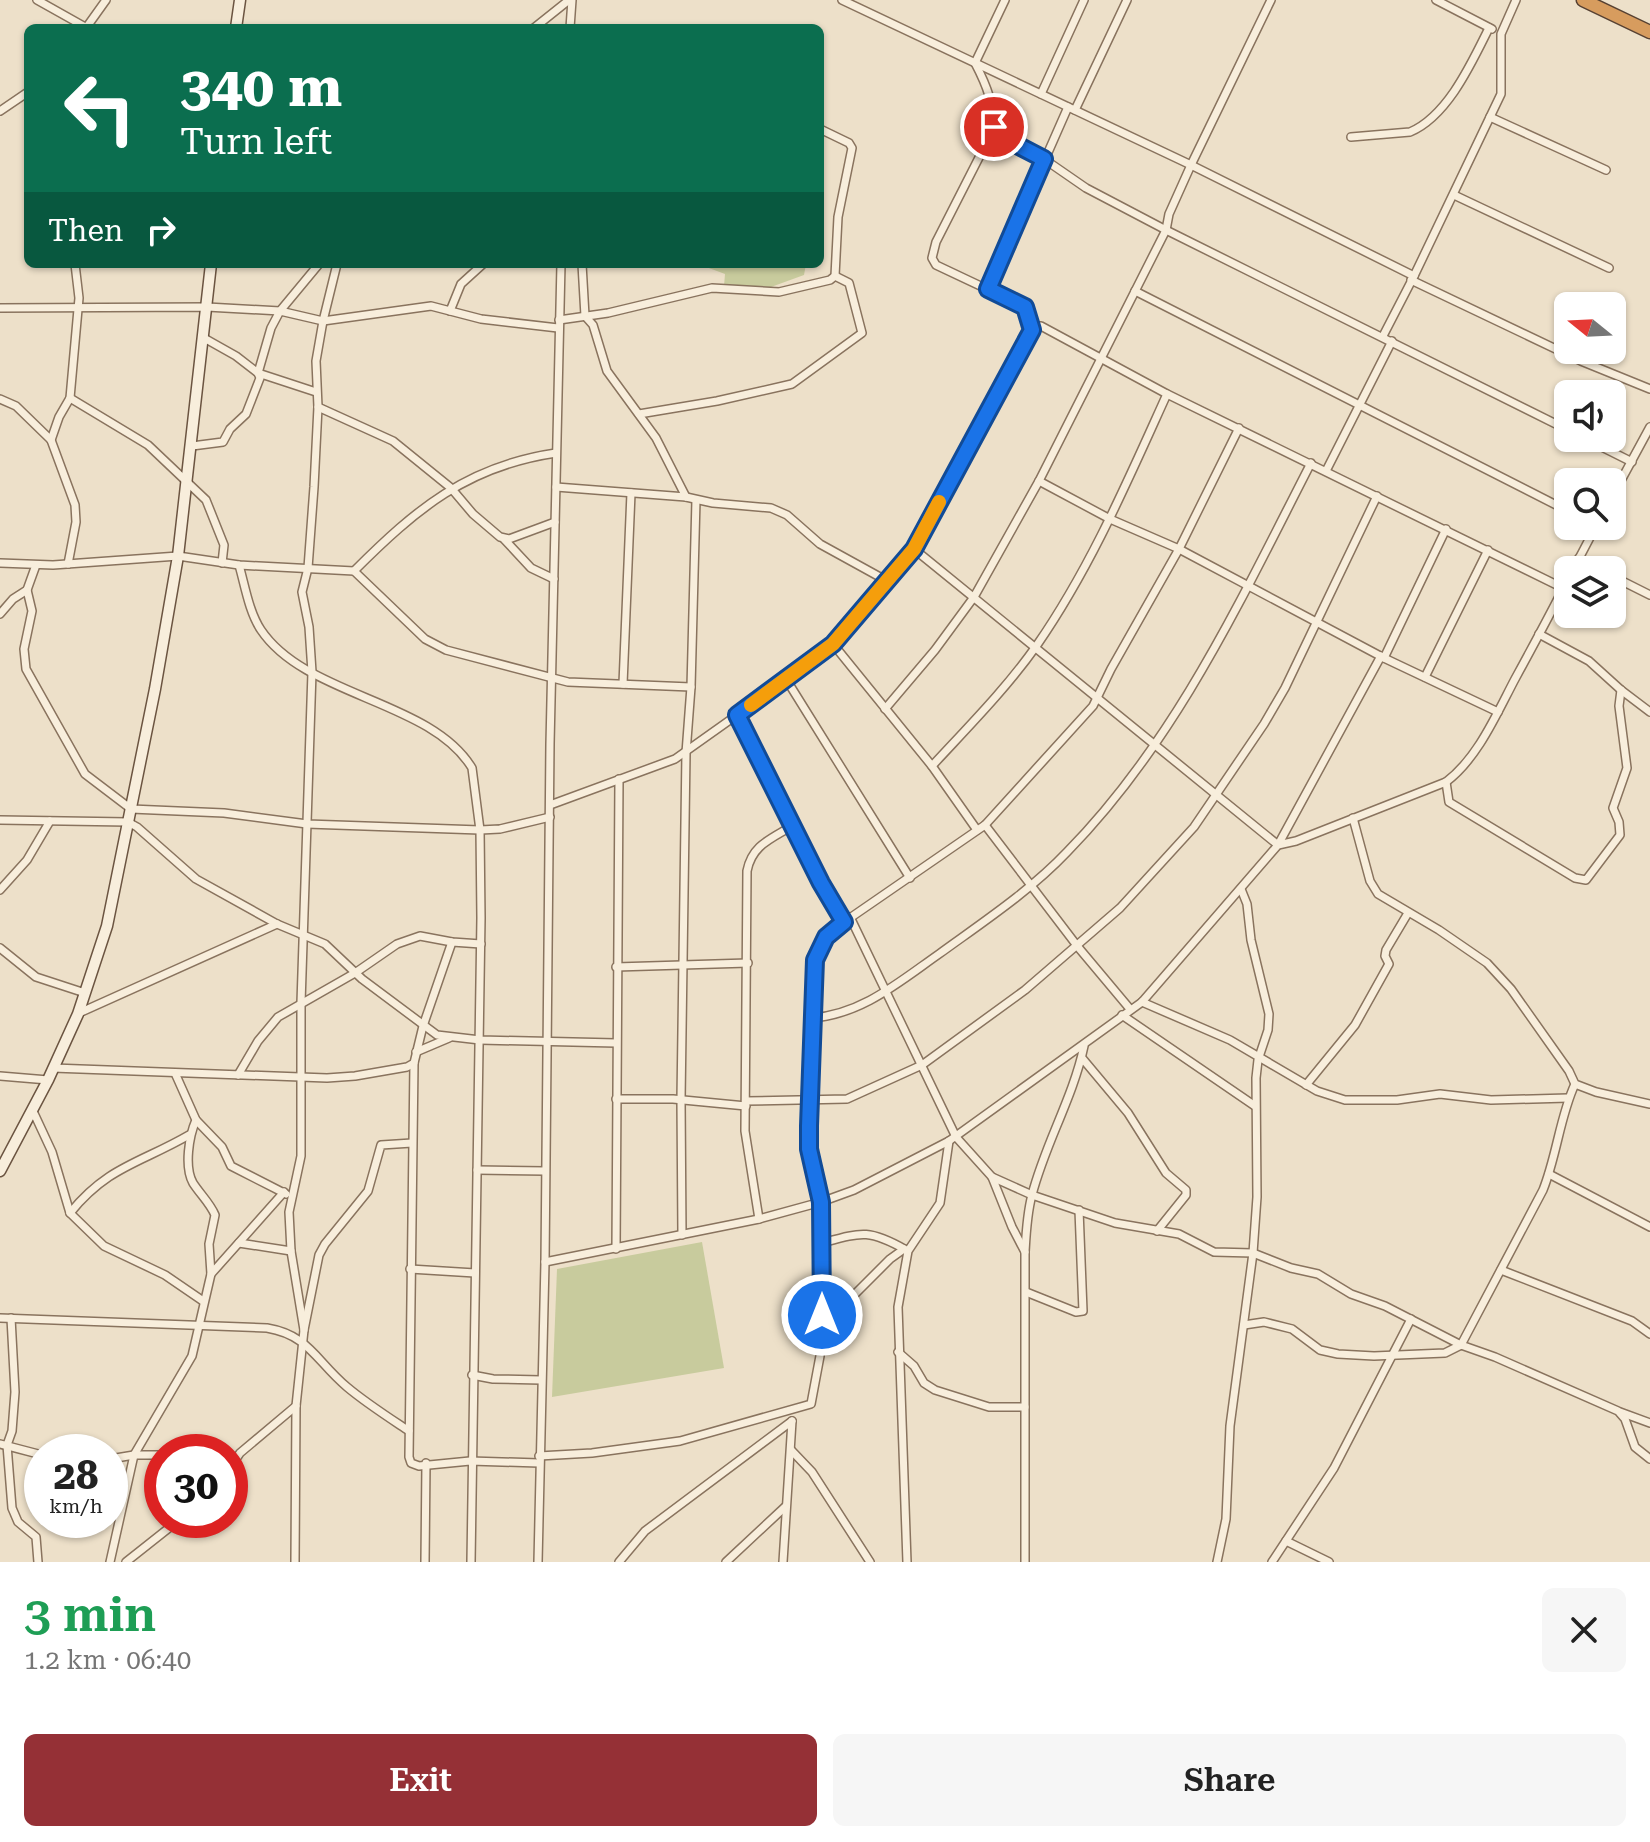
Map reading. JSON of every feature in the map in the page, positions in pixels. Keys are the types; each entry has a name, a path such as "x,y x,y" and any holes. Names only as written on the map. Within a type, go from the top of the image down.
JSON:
{"highway":[{"path":"1583,0 1650,32"}],"street":[{"path":"37,0 80,24"},
{"path":"90,24 106,0"},
{"path":"237,24 240,0"},
{"path":"539,24 570,0"},
{"path":"570,0 570,24"},
{"path":"842,0 1191,165 1581,361 1650,389"},
{"path":"975,63 1005,0"},
{"path":"1041,94 1084,0"},
{"path":"988,289 1044,159 1127,0"},
{"path":"885,709 935,650 974,597 1039,481 1166,230 1169,214 1191,165 1271,0"},
{"path":"1436,0 1501,34"},
{"path":"1383,336 1501,94 1501,34 1516,0"},
{"path":"1351,137 1419,129 1462,81 1489,28"},
{"path":"975,63 987,87 993,113 992,132 932,254 936,265 1025,307 1032,330"},
{"path":"0,111 24,95"},
{"path":"1490,117 1606,170"},
{"path":"0,308 207,307 280,311 323,321 424,307 481,319 559,324 712,288 779,292 830,280 835,276 838,217 852,148 849,143 824,131"},
{"path":"992,132 1044,159 1086,188 1166,230 1554,423"},
{"path":"1454,195 1609,268"},
{"path":"51,440 70,398 79,293 76,268"},
{"path":"0,1171 48,1080 78,1014 107,926 178,556 211,268"},
{"path":"192,446 223,442 230,429 246,414 260,378 258,373 271,328 280,311 316,268"},
{"path":"304,1330 291,1251 288,1195 301,1156 301,1003 312,672 309,627 302,592 308,568 318,407 316,361 336,268"},
{"path":"450,311 461,284 479,268"},
{"path":"538,1562 561,268"},
{"path":"582,268 585,316 593,325 607,371 656,438 686,497"},
{"path":"639,414 717,401 799,380 862,333 849,283 835,276"},
{"path":"1135,291 1554,504"},
{"path":"550,805 662,765 686,753 833,644 914,549 1032,330 1041,326 1167,394 1554,583"},
{"path":"204,338 258,373 316,392"},
{"path":"1326,471 1392,341"},
{"path":"932,766 986,709 1035,647 1083,571 1167,394"},
{"path":"70,398 148,445 206,500 224,545 222,563"},
{"path":"0,399 16,406 51,440 75,505 76,522 68,564"},
{"path":"318,407 393,441 451,488 480,521 504,539 531,568 554,579"},
{"path":"1626,472 1646,444 1650,427"},
{"path":"452,942 423,1026 414,1063 410,1269 411,1463 419,1466 426,1463 539,1460 680,1441 811,1404 820,1356 822,1315 821,1202 809,1149 808,1102 815,960 826,937 847,920 985,825 1099,698 1111,669 1179,549 1239,428"},
{"path":"1612,452 1632,462"},
{"path":"354,571 451,488 502,464 556,453"},
{"path":"811,1018 847,1011 886,991 1031,885 1074,845 1156,745 1197,681 1311,463"},
{"path":"1039,481 1110,519 1179,549 1382,657 1498,712"},
{"path":"556,487 765,506 782,512 820,544 889,582"},
{"path":"623,684 631,493"},
{"path":"616,1099 746,1103 847,1099 922,1065 1000,1009 1078,947 1161,865 1218,793 1285,688 1377,496"},
{"path":"682,1235 686,753 696,500"},
{"path":"504,539 555,522"},
{"path":"545,1262 759,1219 854,1190 952,1139 1142,1002 1278,845 1382,657 1446,529"},
{"path":"914,549 1218,793 1278,845 1285,845 1446,782 1463,766 1498,712 1554,605"},
{"path":"1425,677 1488,550"},
{"path":"0,563 68,564 178,556 239,565 354,571 418,632 439,647 552,679 691,687"},
{"path":"36,565 27,590 32,611 24,649 26,669 85,774 131,809 224,813 307,824 480,830 500,829 550,817"},
{"path":"239,565 256,621 279,650 312,672 430,728 467,760 473,776 480,830 481,944 470,1461 471,1562"},
{"path":"1626,583 1650,595"},
{"path":"0,614 13,599 27,590"},
{"path":"1539,634 1589,661 1650,712"},
{"path":"833,644 932,766 977,830"},
{"path":"786,679 910,878"},
{"path":"1446,782 1449,802 1584,881 1620,835 1613,808 1627,768 1619,706 1621,690"},
{"path":"737,715 792,826 886,991 922,1065 952,1139 992,1177 1032,1195 1126,1226 1179,1234 1214,1252 1253,1253 1291,1268 1318,1274 1351,1294 1411,1319 1461,1345 1650,1423"},
{"path":"616,1249 619,779"},
{"path":"1353,818 1370,881 1378,894 1487,963 1556,1051 1575,1084 1650,1104"},
{"path":"0,820 128,822 147,834 196,879 277,924 304,933 330,948 355,973 423,1026 449,1038 616,1043"},
{"path":"0,890 27,860 50,821"},
{"path":"985,825 1078,947 1130,1009"},
{"path":"759,1219 746,1144 747,871 750,856 758,847 792,826"},
{"path":"1217,1562 1226,1519 1230,1426 1253,1253 1258,1185 1255,1106 1260,1057 1269,1014 1251,940 1247,904 1241,889"},
{"path":"1306,1085 1364,1013 1389,964 1386,950 1408,913"},
{"path":"78,1014 277,924"},
{"path":"238,1075 278,1017 355,973 382,952 408,938 420,936 481,944"},
{"path":"0,948 36,977 85,993"},
{"path":"616,967 748,963"},
{"path":"1142,1002 1230,1040 1306,1085 1345,1100 1397,1100 1440,1094 1491,1100 1568,1098"},
{"path":"1122,1015 1255,1106"},
{"path":"416,1052 449,1038"},
{"path":"1025,1562 1025,1252 1032,1195 1084,1046"},
{"path":"1082,1058 1128,1113 1166,1173 1186,1190 1186,1195 1157,1231"},
{"path":"53,1068 301,1078 355,1076 403,1068 414,1063"},
{"path":"175,1073 196,1120 217,1141 231,1166 288,1195"},
{"path":"0,1076 48,1080"},
{"path":"1244,1325 1264,1322 1292,1329 1320,1350 1338,1354 1445,1353 1461,1345 1549,1174 1568,1098 1575,1084"},
{"path":"32,1109 52,1152 70,1213 104,1246 165,1275 203,1301"},
{"path":"110,1562 134,1455 192,1356 211,1274 209,1244 215,1215 192,1180 189,1135 196,1120"},
{"path":"70,1213 86,1193 113,1172 189,1135"},
{"path":"822,1315 853,1296 890,1259 906,1250 940,1203 952,1139"},
{"path":"295,1562 296,1406 304,1330 319,1255 368,1191 381,1145 412,1143"},
{"path":"477,1170 545,1171"},
{"path":"1549,1174 1650,1227"},
{"path":"992,1177 1025,1252"},
{"path":"211,1274 288,1195"},
{"path":"1026,1292 1076,1312 1083,1311 1079,1210"},
{"path":"822,1243 861,1233 873,1234 906,1250"},
{"path":"239,1243 291,1251"},
{"path":"906,1250 898,1307 898,1352 907,1562"},
{"path":"410,1269 475,1273"},
{"path":"1501,1270 1632,1321 1650,1334"},
{"path":"0,1318 286,1331 303,1341 348,1388 409,1431"},
{"path":"11,1318 15,1392 12,1431 4,1444 12,1508 18,1522 36,1537 38,1562"},
{"path":"1272,1562 1334,1468 1411,1319"},
{"path":"898,1352 914,1366 930,1388 989,1407 1025,1407"},
{"path":"472,1375 493,1379 541,1380"},
{"path":"248,1446 296,1406"},
{"path":"783,1562 792,1410"},
{"path":"1618,1411 1625,1419 1635,1447 1650,1459"},
{"path":"619,1562 645,1531 792,1421"},
{"path":"4,1444 24,1450"},
{"path":"791,1450 812,1472 870,1562"},
{"path":"128,1456 144,1457"},
{"path":"425,1562 426,1463"},
{"path":"726,1562 786,1506"},
{"path":"126,1562 156,1538"},
{"path":"1286,1541 1329,1562"}],"green space":[{"path":"709,268 805,268 804,275 771,287 724,286 725,274"},
{"path":"702,1242 724,1368 552,1397 557,1269"}],"slow traffic":[{"path":"751,705 833,644 914,549 939,502"}],"route":[{"path":"822,1315 821,1202 809,1149 813,974 819,947 844,922 821,883 737,715 833,644 896,573 914,549 1032,330 1025,307 988,289 1044,159 992,132 994,127"}]}
